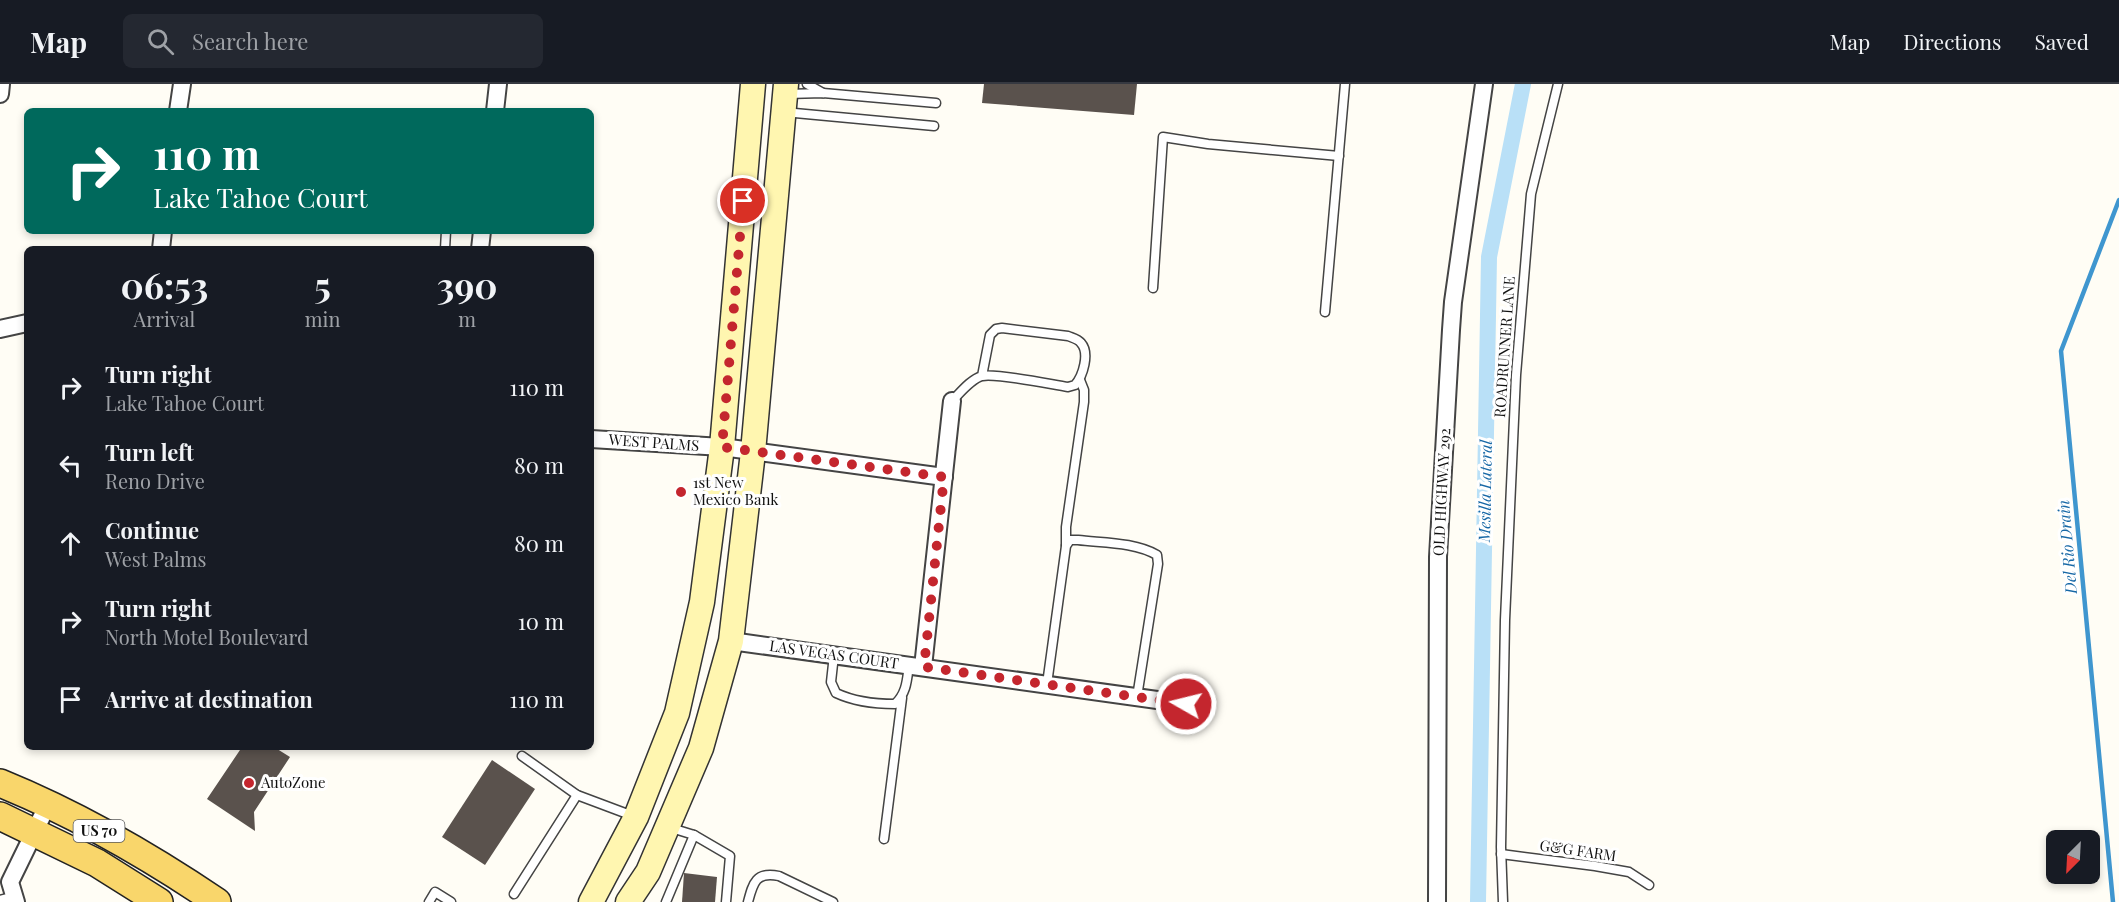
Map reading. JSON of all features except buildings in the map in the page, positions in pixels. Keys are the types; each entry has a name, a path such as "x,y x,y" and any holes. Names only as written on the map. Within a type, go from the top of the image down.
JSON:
{"main road":[{"path":"591,902 636,817 677,713 700,613 722,447 752,94 790,93 731,640 701,748 648,872 628,902"},
{"name":"US 70","path":"0,783 48,804 136,851 208,899"},
{"name":"US 70","path":"0,816 97,863 159,902"},
{"path":"636,817 668,827"}],"street":[{"path":"0,94 1,84"},
{"path":"178,108 182,84"},
{"path":"495,108 498,84"},
{"name":"OLD HIGHWAY 292","path":"1437,902 1438,557 1450,342 1453,302 1484,84"},
{"path":"0,329 24,324"},
{"path":"916,666 944,477 952,401"},
{"name":"WEST PALMS","path":"594,439 722,447 944,477"},
{"name":"LAS VEGAS COURT","path":"731,640 1186,704"},
{"path":"6,900 10,882 48,804"}],"lane":[{"path":"1325,312 1345,84"},
{"name":"ROADRUNNER LANE","path":"1503,902 1501,854 1505,620 1516,375 1531,194 1558,84"},
{"path":"790,93 823,93"},
{"path":"790,93 823,93 936,103"},
{"path":"790,93 934,126"},
{"path":"1153,288 1163,137 1208,144 1338,156"},
{"path":"982,376 990,335 996,329 1076,339 1083,344 1085,350 1080,380 1084,390 1084,402 1047,684"},
{"path":"952,401 975,379 982,376 1068,387 1080,380"},
{"path":"1066,546 1070,540 1078,540 1137,547 1157,555 1158,564 1137,697"},
{"path":"834,655 831,682 836,693 844,697 887,704 896,704 902,698"},
{"path":"884,839 902,698 916,666"},
{"path":"522,756 577,795 636,817"},
{"path":"514,894 577,795"},
{"path":"668,827 694,835 730,856 726,902"},
{"path":"666,902 694,835"},
{"name":"G&G FARM","path":"1501,854 1629,872 1649,885"},
{"path":"748,902 756,880 763,875 771,874 832,902"},
{"path":"429,902 435,892 451,902"}],"waterway":[{"name":"Mesilla Lateral","path":"1478,902 1489,257 1523,84"},
{"name":"Del Rio Drain","path":"2113,902 2061,351 2119,200"}],"place":[{"name":"1st New Mexico Bank","path":"681,492"},
{"name":"AutoZone","path":"249,783"}],"route":[{"path":"743,201 722,447 944,477 924,667 1186,704"}]}
